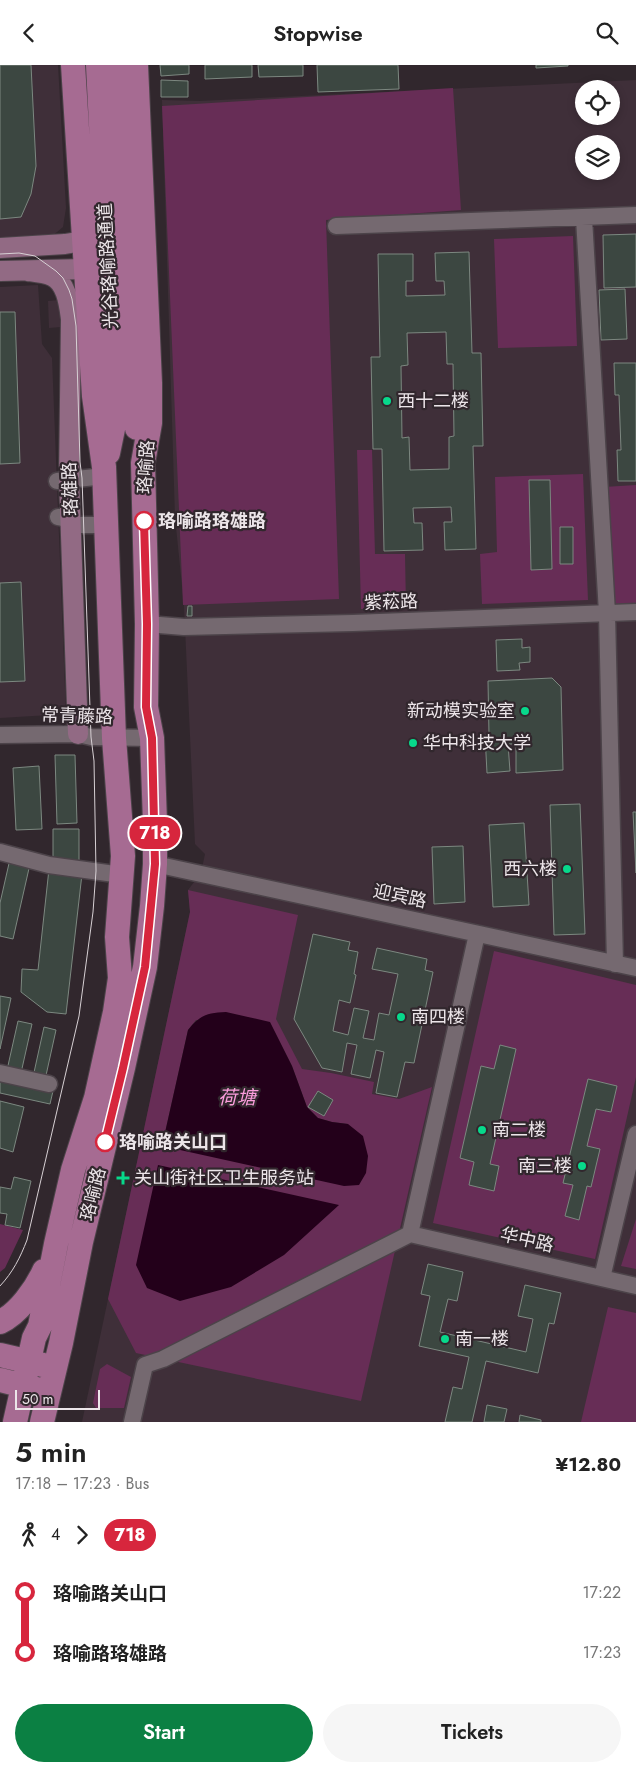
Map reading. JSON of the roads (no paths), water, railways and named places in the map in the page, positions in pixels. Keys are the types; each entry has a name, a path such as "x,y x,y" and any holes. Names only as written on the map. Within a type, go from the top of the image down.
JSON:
{"highway":[{"name":"珞喻路","path":"14,1422 34,1338 40,1326 73,1170 96,1098 115,1012 120,978 117,937 123,856 114,738 105,472 94,396 73,65"},
{"name":"光谷珞喻路通道","path":"98,65 114,386 114,424 105,472"},
{"name":"光谷珞喻路通道","path":"118,65 133,386 135,417 143,463"},
{"name":"珞喻路","path":"42,1422 81,1242 145,967 155,864 152,738 146,707 147,624 143,463 150,423 150,383 136,65"},
{"path":"0,1322 6,1320 27,1299 39,1282 56,1244"},
{"path":"0,1355 55,1367"},
{"path":"0,1380 49,1392"}],"main road":[{"path":"0,248 83,241"},
{"name":"珞雄路","path":"0,271 85,269"},
{"name":"珞雄路","path":"28,271 56,278 61,284 68,301 71,319 63,480 78,734"}],"street":[{"path":"336,226 636,215"},
{"path":"584,217 606,613 615,963"},
{"path":"63,480 105,472"},
{"path":"65,521 107,525"},
{"name":"紫菘路","path":"147,624 184,627 353,623 636,612"},
{"name":"常青藤路","path":"0,735 78,734 91,737 152,738"},
{"path":"0,851 49,865 122,875"},
{"name":"迎宾路","path":"155,864 636,968"},
{"path":"132,1422 145,1365 164,1359 410,1235 477,934"},
{"path":"0,1073 49,1084"},
{"path":"602,1278 636,1134"},
{"name":"华中路","path":"410,1235 636,1285"}],"water":[{"name":"荷塘","path":"226,1012 270,1022 292,1066 307,1107 318,1118 348,1124 363,1136 368,1156 366,1173 359,1185 344,1186 162,1146 188,1030 196,1021 204,1016"},
{"path":"158,1165 339,1205 284,1255 231,1287 180,1301 147,1288 136,1265"}],"tram line":[{"path":"0,254 19,253 35,256 63,278 72,299 76,326 91,737 94,761 96,871 93,912 79,1016 27,1240 16,1265 0,1286"}],"place":[{"name":"西十二楼","path":"387,401"},
{"name":"珞喻路珞雄路","path":"144,521"},
{"name":"新动模实验室","path":"525,711"},
{"name":"华中科技大学","path":"413,743"},
{"name":"西六楼","path":"567,869"},
{"name":"南四楼","path":"401,1017"},
{"name":"南二楼","path":"482,1130"},
{"name":"珞喻路关山口","path":"105,1142"},
{"name":"南三楼","path":"582,1166"},
{"name":"关山街社区卫生服务站","path":"123,1178"},
{"name":"南一楼","path":"445,1339"}]}
